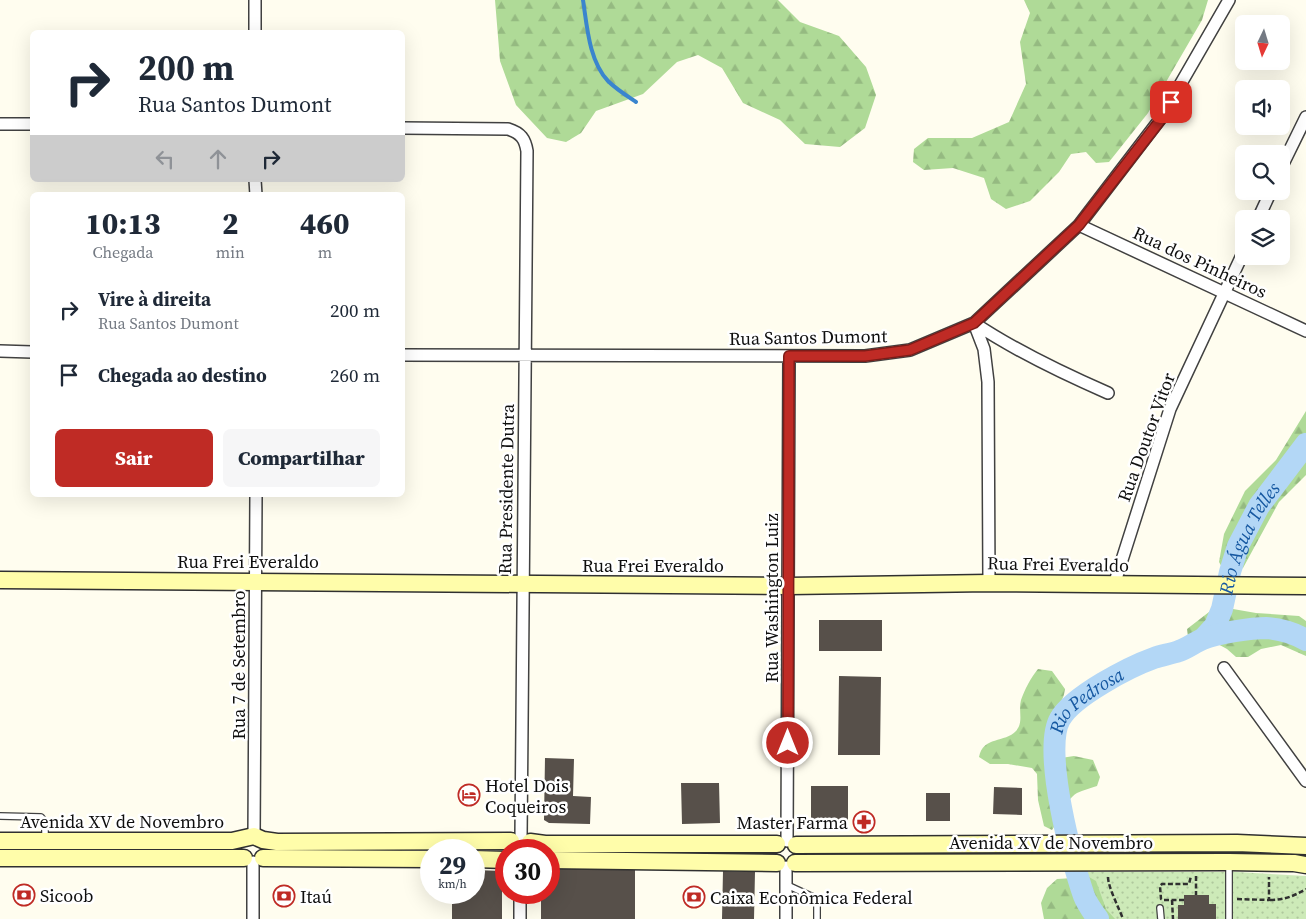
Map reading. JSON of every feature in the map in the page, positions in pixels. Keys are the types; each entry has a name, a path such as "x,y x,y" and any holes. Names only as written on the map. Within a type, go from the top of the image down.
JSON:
{"main road":[{"name":"Rua Frei Everaldo","path":"0,580 256,580 788,586 989,583 1306,586"},
{"name":"Avenida XV de Novembro","path":"0,841 232,841 254,838 277,842 495,844"},
{"path":"254,838 267,849 253,859 241,848 254,838"},
{"path":"787,843 799,854 786,864 773,853 787,843"},
{"name":"Avenida XV de Novembro","path":"560,844 1237,843 1306,846"},
{"path":"0,847 0,852"},
{"name":"Avenida XV de Novembro","path":"0,858 420,859"},
{"name":"Avenida XV de Novembro","path":"560,860 786,864 1229,862 1294,863 1306,865"}],"street":[{"path":"255,0 255,30"},
{"name":"Rua Santos Dumont","path":"405,355 865,356 910,350 974,323 1079,225 1162,118 1229,0"},
{"path":"1290,150 1306,117"},
{"path":"0,124 30,124"},
{"name":"Rua Presidente Dutra","path":"405,128 508,129 517,132 526,140 521,839"},
{"name":"Rua dos Pinheiros","path":"1079,225 1306,331"},
{"name":"Rua Doutor Vitor","path":"1114,585 1170,409 1237,265"},
{"path":"974,323 1045,365 1108,393"},
{"path":"974,323 984,349 988,382 989,583"},
{"path":"0,351 30,352"},
{"name":"Rua Washington Luiz","path":"787,843 789,356"},
{"name":"Rua 7 de Setembro","path":"254,838 256,497"},
{"path":"1224,668 1306,782"},
{"path":"253,859 253,919"},
{"path":"786,864 786,919"},
{"path":"520,904 520,919"}],"lane":[{"path":"0,816 42,817 45,822 46,842"},
{"path":"1229,862 1229,919"},
{"path":"786,884 813,897 817,903 817,919"},
{"path":"1160,908 1161,919"}],"path":[{"path":"1184,900 1163,900 1161,898 1160,886 1162,884 1189,884 1191,882 1191,869"},
{"path":"1196,869 1196,895"},
{"path":"1269,871 1269,900"},
{"path":"1108,885 1112,890 1123,919"},
{"path":"1236,899 1281,900 1295,896 1306,889"},
{"path":"1172,900 1172,919"}],"green space":[{"path":"495,0 778,0 800,22 839,36 866,67 876,95 865,128 840,147 805,144 780,120 743,103 722,68 698,55 677,62 643,94 596,111 581,133 566,142 547,138 516,105 500,61"},
{"path":"1024,0 1208,0 1202,20 1148,113 1109,162 1096,163 1086,152 1071,154 1059,172 1030,201 1006,209 991,199 984,178 953,168 924,170 913,162 914,149 928,138 972,138 1009,122 1026,84 1020,42 1030,13"},
{"path":"1306,411 1306,475 1279,502 1243,568 1233,573 1224,571 1219,562 1224,534 1245,491 1276,460"},
{"path":"1233,609 1256,613 1299,616 1306,621 1306,656 1281,645 1261,649 1248,657 1236,657 1227,649 1214,642 1188,637 1187,629 1209,612"},
{"path":"1038,669 1052,671 1065,689 1062,699 1049,719 1047,729 1049,751 1061,758 1074,756 1093,760 1100,777 1097,786 1073,796 1052,830 1044,826 1038,800 1037,774 1032,768 1008,764 990,764 979,757 981,750 985,746 1016,731 1020,724 1021,700 1028,684"},
{"path":"1081,872 1237,872 1306,876 1306,919 1103,919 1089,897"},
{"path":"1089,877 1096,881 1106,909 1115,919 1044,919 1041,903 1047,888 1057,879"}],"building":[{"path":"819,620 882,620 882,651 819,651"},
{"path":"839,676 881,677 880,755 838,755"},
{"path":"545,758 574,759 573,796 591,797 590,824 549,823 544,820"},
{"path":"681,783 719,783 720,823 682,824"},
{"path":"811,786 848,786 848,823 811,823"},
{"path":"994,787 1022,788 1022,815 993,814"},
{"path":"926,793 950,793 950,821 926,821"},
{"path":"635,867 635,919 541,919 541,904 560,904 560,868"},
{"path":"485,870 495,871 495,904 502,904 502,919 452,919 452,904 485,904"},
{"path":"723,871 755,872 754,919 722,919"},
{"path":"1184,895 1209,895 1209,904 1216,904 1216,919 1178,919 1178,905 1184,905"}],"waterway":[{"path":"583,0 590,43 597,64 608,81 636,102"},
{"name":"Rio Água Telles","path":"1204,638 1215,626 1222,609 1238,546 1259,506 1306,444"},
{"name":"Rio Pedrosa","path":"1098,919 1084,896 1066,833 1054,755 1055,734 1060,719 1077,701 1102,683 1143,662 1182,650 1209,637 1234,631 1266,628 1277,629 1306,640"}],"place":[{"name":"Hotel Dois Coqueiros","path":"469,795"},
{"name":"Master Farma","path":"864,822"},
{"name":"Sicoob","path":"24,895"},
{"name":"Itaú","path":"284,896"},
{"name":"Caixa Econômica Federal","path":"694,897"}],"route":[{"path":"788,743 789,356 865,356 910,350 974,323 1079,225 1162,118 1171,102"}]}
